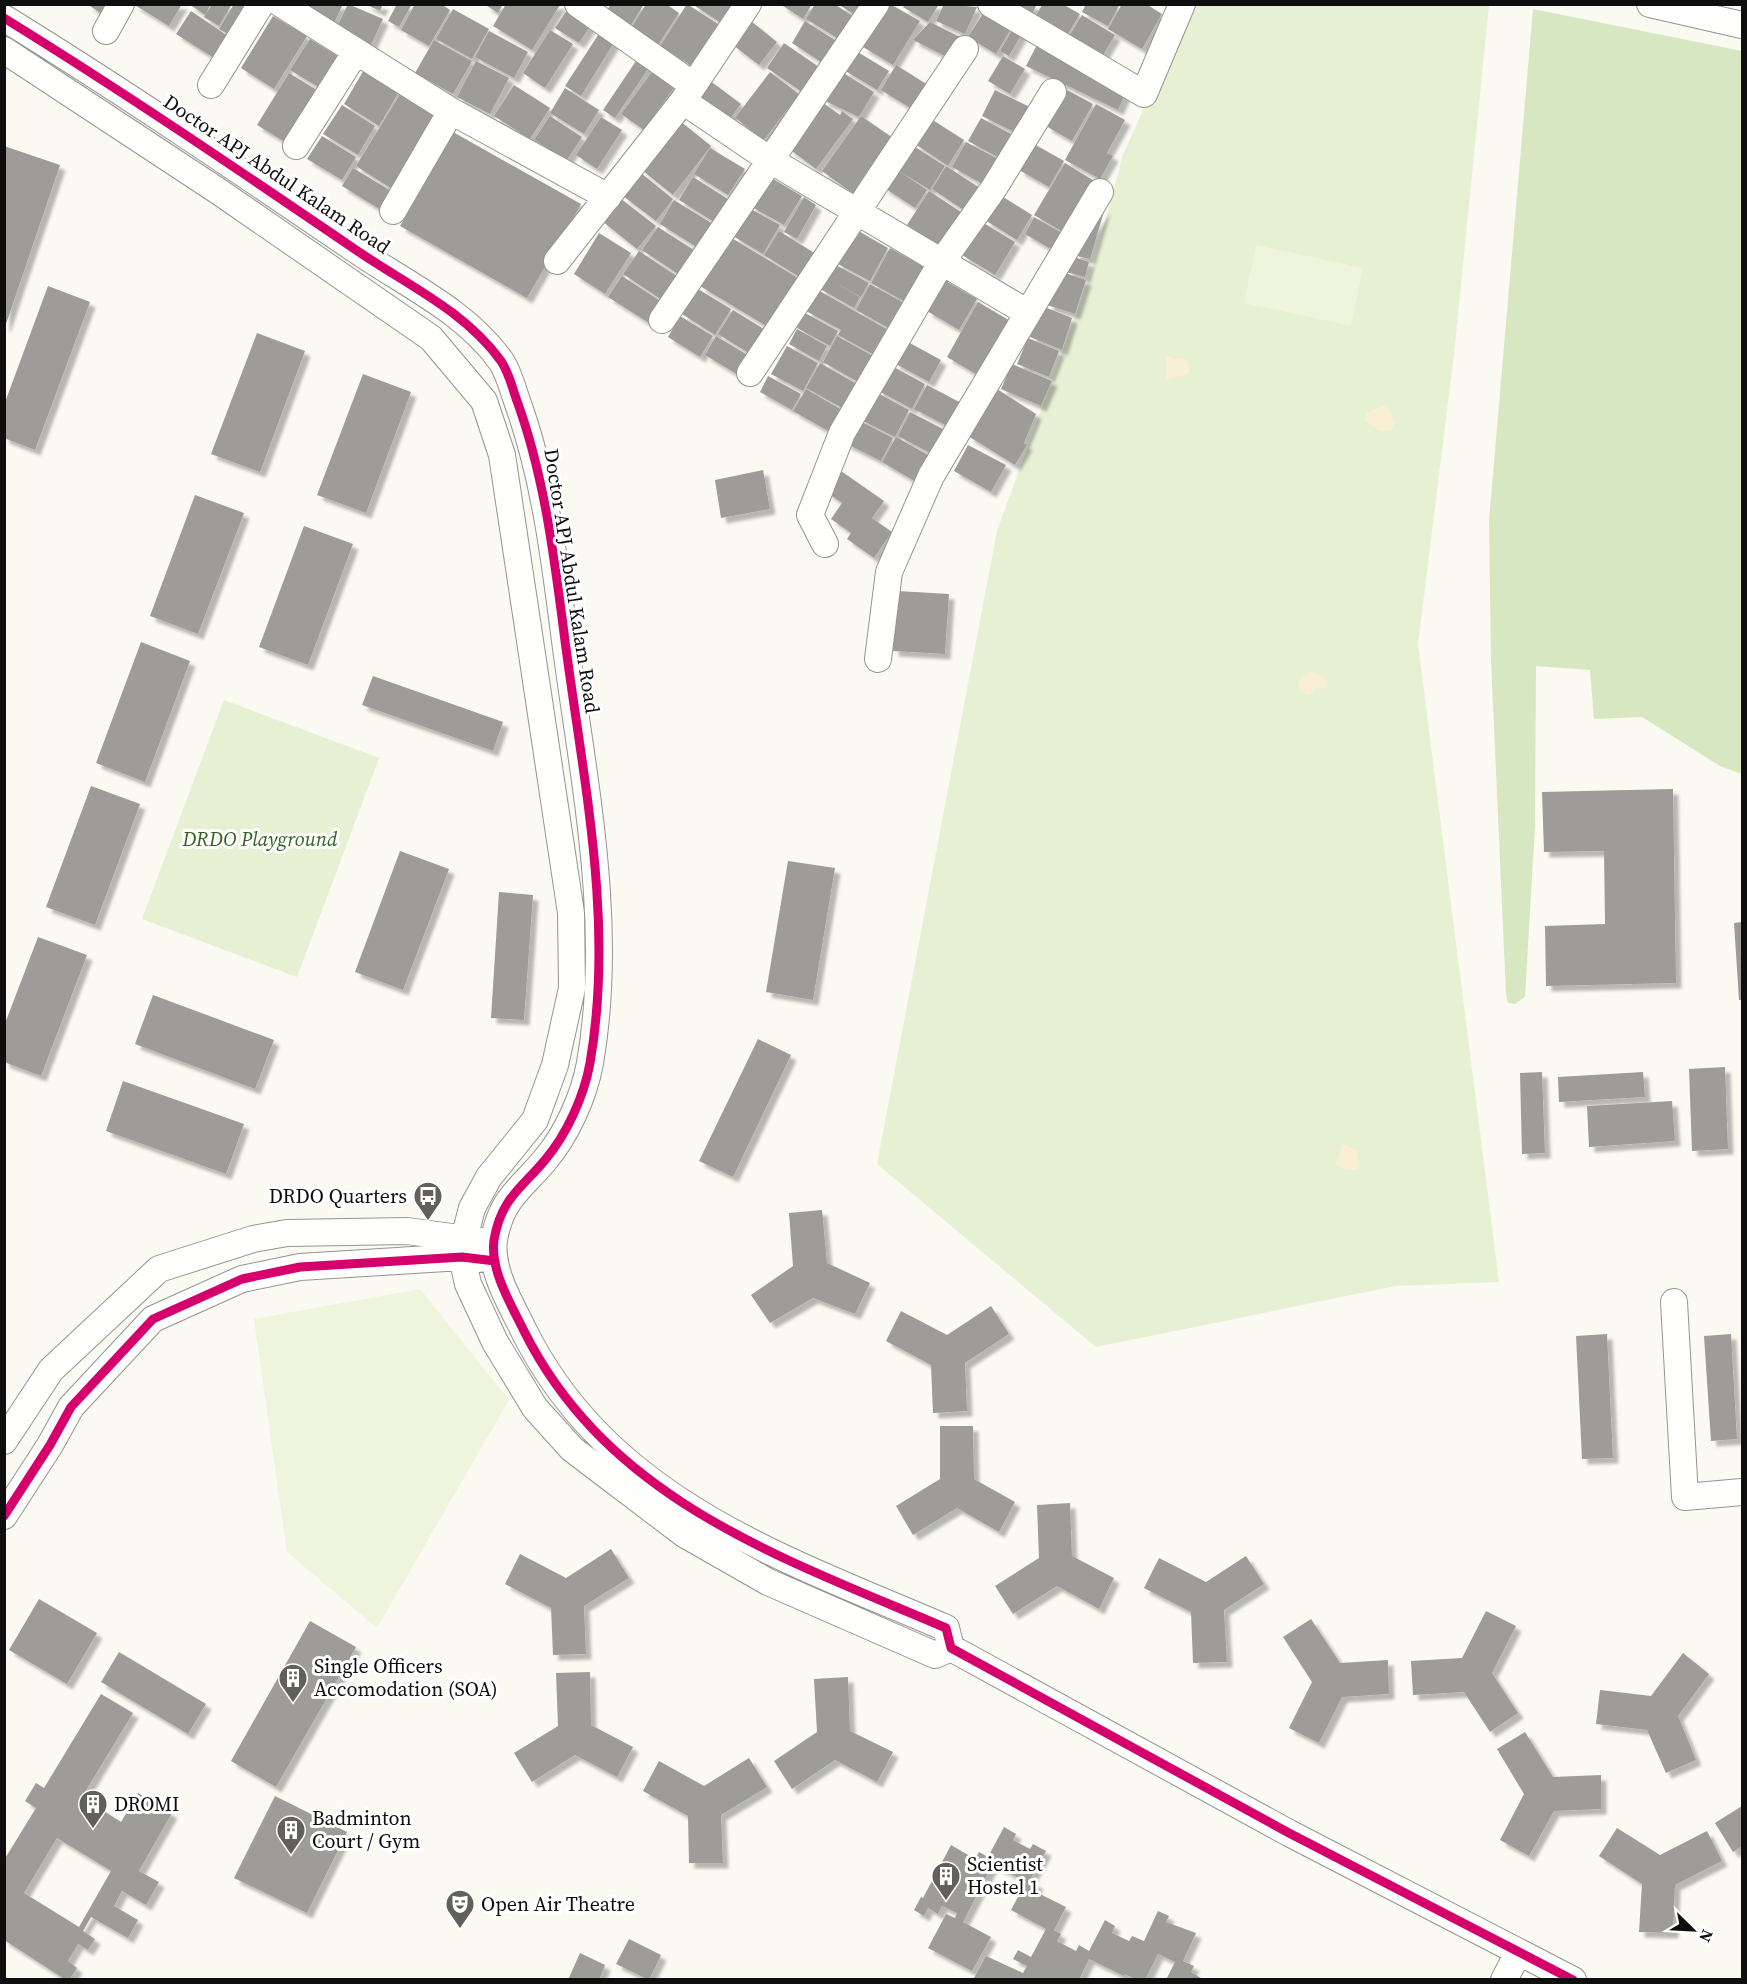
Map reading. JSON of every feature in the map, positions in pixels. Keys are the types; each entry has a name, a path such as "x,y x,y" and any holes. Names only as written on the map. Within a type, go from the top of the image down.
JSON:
{"street":[{"path":"106,31 121,4"},
{"path":"211,86 261,4"},
{"path":"281,4 451,111 608,197"},
{"path":"578,4 771,160 1028,313"},
{"path":"557,261 688,93 748,4"},
{"path":"662,320 876,4"},
{"path":"991,4 1144,94 1176,7"},
{"path":"1650,4 1743,25"},
{"name":"Doctor APJ Abdul Kalam Road","path":"4,18 197,141 365,256 452,310 483,338 505,368 533,444 555,566 581,766 588,801 598,892 600,994 589,1070 566,1131 544,1162 514,1191 501,1218 494,1252"},
{"path":"750,373 965,49"},
{"path":"4,50 208,184 431,338 484,401 502,455 570,901 572,988 555,1065 535,1120 489,1177 472,1208 463,1248 468,1284 495,1342 535,1408 572,1449 684,1534 768,1582 935,1655 951,1648"},
{"path":"296,146 355,52"},
{"path":"825,544 810,515 842,433 941,263 994,188 1053,92"},
{"path":"393,211 451,111"},
{"path":"878,658 889,572 926,486 1100,192"},
{"path":"4,1441 51,1370 159,1269 253,1239 287,1233 407,1232 463,1248 494,1252 507,1296 555,1386 600,1438 661,1489 721,1528 946,1628 951,1648 1289,1833 1573,1980"},
{"path":"4,1516 50,1445 71,1407 153,1319 242,1279 300,1267 463,1248"},
{"path":"1674,1302 1685,1497 1743,1492"},
{"path":"848,1616 858,1590"},
{"path":"1504,1980 1518,1953"}],"green space":[{"path":"1190,5 1489,5 1454,354 1418,644 1499,1282 1396,1286 1096,1347 877,1164 997,531 1092,271 1123,155"},
{"path":"1533,9 1742,51 1742,774 1720,766 1642,717 1594,719 1590,670 1536,666 1535,826 1525,997 1515,1004 1508,1003 1506,994 1491,660 1489,521"},
{"path":"1256,245 1363,268 1351,326 1244,303"},
{"name":"DRDO Playground","path":"224,700 379,758 297,977 142,919"},
{"path":"420,1289 509,1400 377,1628 287,1552 254,1319"}],"sand":[{"path":"1166,355 1176,359 1183,358 1188,362 1190,370 1187,374 1166,380"},
{"path":"1383,405 1390,410 1395,422 1391,430 1380,431 1365,421 1366,414"},
{"path":"1309,671 1324,677 1327,683 1326,688 1316,688 1309,695 1300,692 1298,685 1300,680"},
{"path":"1342,1144 1356,1150 1359,1162 1357,1169 1345,1170 1335,1165"}],"building":[{"path":"87,4 115,4 108,18"},
{"path":"133,4 182,4 169,26"},
{"path":"189,4 211,4 205,15"},
{"path":"212,4 232,4 219,26 204,17"},
{"path":"234,4 255,4 234,38 219,29"},
{"path":"309,4 343,4 334,23 307,10"},
{"path":"348,4 383,19 371,45 336,29"},
{"path":"365,4 383,4 380,11"},
{"path":"397,4 412,4 399,27 388,21"},
{"path":"415,4 441,4 450,10 429,46 401,30"},
{"path":"484,4 503,4 498,13"},
{"path":"506,4 560,5 532,50 493,26"},
{"path":"611,4 644,4 631,25 607,10"},
{"path":"646,4 666,4 679,13 658,45 631,28"},
{"path":"687,4 718,24 692,66 660,46"},
{"path":"692,4 733,4 721,23"},
{"path":"780,4 812,4 803,19"},
{"path":"815,4 834,4 856,18 842,41 806,19"},
{"path":"838,4 861,4 855,15"},
{"path":"890,4 920,21 893,65 863,47"},
{"path":"905,4 939,4 928,22 903,7"},
{"path":"944,4 977,7 965,34 936,21"},
{"path":"1011,4 1037,4 1031,16"},
{"path":"1086,4 1120,4 1108,26 1082,12"},
{"path":"1122,4 1146,4 1162,14 1142,49 1108,29"},
{"path":"1042,5 1064,5 1080,14 1066,37 1034,19"},
{"path":"453,9 489,29 472,59 436,39"},
{"path":"986,9 1013,25 996,54 968,37"},
{"path":"567,10 591,25 579,43 555,28"},
{"path":"191,11 231,38 217,60 176,34"},
{"path":"1082,15 1115,35 1100,60 1066,41"},
{"path":"273,16 307,36 274,89 241,68"},
{"path":"751,21 777,42 759,65 733,45"},
{"path":"805,21 838,42 824,64 792,43"},
{"path":"930,22 964,39 953,60 913,40"},
{"path":"1014,27 1023,32 1009,56 1000,51"},
{"path":"550,30 573,44 545,88 523,73"},
{"path":"489,31 528,52 514,78 475,57"},
{"path":"600,32 615,41 581,96 565,86"},
{"path":"310,39 344,60 325,91 290,70"},
{"path":"1040,39 1126,92 1118,110 1026,66"},
{"path":"434,40 472,61 453,94 415,73"},
{"path":"784,43 819,67 802,92 767,68"},
{"path":"856,51 889,71 877,90 844,70"},
{"path":"1003,56 1025,69 1010,94 988,81"},
{"path":"638,58 650,66 615,118 603,110"},
{"path":"476,61 509,78 490,114 457,97"},
{"path":"896,65 928,85 912,109 881,90"},
{"path":"365,68 400,90 379,126 344,104"},
{"path":"654,69 676,85 644,130 621,114"},
{"path":"770,72 799,94 764,140 735,118"},
{"path":"842,72 874,92 859,117 823,100"},
{"path":"289,73 325,95 293,147 257,125"},
{"path":"709,80 741,104 729,120 697,95"},
{"path":"514,85 550,108 530,139 494,116"},
{"path":"565,88 599,110 584,134 550,113"},
{"path":"995,90 1032,108 1018,134 982,116"},
{"path":"1067,90 1093,104 1072,141 1046,126"},
{"path":"402,91 439,114 392,189 356,166"},
{"path":"822,102 840,115 842,111 853,119 816,169 788,148"},
{"path":"1096,104 1125,120 1107,153 1113,156 1100,179 1065,160"},
{"path":"342,105 375,126 358,155 323,134"},
{"path":"550,116 582,137 567,160 534,140"},
{"path":"861,116 893,138 854,194 822,171"},
{"path":"601,117 622,130 597,169 576,155"},
{"path":"981,118 1015,136 1003,160 968,141"},
{"path":"931,119 964,140 948,166 915,144"},
{"path":"680,121 711,146 673,195 642,170"},
{"path":"453,132 581,204 527,298 400,226"},
{"path":"322,136 356,157 342,180 307,159"},
{"path":"966,142 1002,161 988,187 952,167"},
{"path":"1034,144 1064,161 1049,187 1019,170"},
{"path":"912,145 945,166 930,190 899,171 927,190 915,208 883,187"},
{"path":"4,146 60,165 5,327 4,327"},
{"path":"710,148 745,169 728,195 694,174"},
{"path":"1065,163 1096,182 1066,234 1034,215"},
{"path":"946,166 980,188 965,211 932,189"},
{"path":"353,168 393,192 381,210 342,186"},
{"path":"641,173 673,199 656,221 623,196"},
{"path":"768,176 802,196 784,225 750,206"},
{"path":"693,177 728,199 714,222 679,200"},
{"path":"929,191 964,214 942,248 907,225"},
{"path":"1000,195 1032,215 1017,240 985,220"},
{"path":"804,197 816,205 797,239 784,232"},
{"path":"620,198 656,226 637,249 602,221"},
{"path":"674,200 713,224 698,248 660,224"},
{"path":"749,208 780,225 763,254 733,236"},
{"path":"1105,208 1090,259 1073,255"},
{"path":"1034,217 1066,235 1056,252 1025,234"},
{"path":"982,222 1015,242 995,275 962,255"},
{"path":"658,227 697,252 681,276 642,250"},
{"path":"855,229 888,248 870,281 836,263"},
{"path":"779,231 816,254 801,278 764,255"},
{"path":"599,233 631,253 605,294 574,274"},
{"path":"730,237 798,278 768,327 700,286"},
{"path":"890,248 926,268 907,303 871,283"},
{"path":"639,251 680,278 665,302 623,274"},
{"path":"1071,256 1089,262 1085,277 1066,272"},
{"path":"834,264 869,283 861,297 832,281 860,297 854,308 820,289"},
{"path":"1062,272 1086,280 1075,314 1047,305"},
{"path":"622,276 662,302 649,323 608,297"},
{"path":"944,280 977,299 959,330 927,311"},
{"path":"870,284 906,304 892,330 856,310"},
{"path":"48,286 90,302 35,450 4,438 4,405"},
{"path":"698,289 731,309 715,335 682,314"},
{"path":"818,290 890,331 876,356 838,335 841,330 806,311"},
{"path":"978,302 1012,322 981,377 947,357"},
{"path":"1042,306 1072,318 1062,350 1030,337"},
{"path":"733,310 767,331 752,355 718,334"},
{"path":"805,313 838,331 830,346 797,328"},
{"path":"680,316 713,336 700,357 668,337"},
{"path":"797,329 827,346 819,361 789,344"},
{"path":"257,333 305,351 260,472 211,454"},
{"path":"716,336 751,357 740,376 705,355"},
{"path":"837,336 873,356 858,382 823,362"},
{"path":"1028,338 1059,351 1049,377 1017,364"},
{"path":"906,341 941,360 929,382 894,363"},
{"path":"787,346 818,363 803,391 771,374"},
{"path":"820,363 857,384 844,409 806,388"},
{"path":"1012,364 1052,381 1041,406 1001,389"},
{"path":"890,365 925,384 912,409 877,390"},
{"path":"363,374 411,392 366,513 317,495"},
{"path":"768,376 801,394 792,410 760,392"},
{"path":"927,385 963,404 951,428 914,409"},
{"path":"806,389 842,410 830,432 793,411"},
{"path":"997,389 1036,414 1024,443 1027,445 1015,465 968,436"},
{"path":"874,391 909,410 895,437 859,419"},
{"path":"910,412 945,430 932,454 898,436"},
{"path":"858,420 893,438 881,461 845,443"},
{"path":"896,437 930,456 916,482 882,462"},
{"path":"968,445 1006,465 991,492 954,471"},
{"path":"763,470 770,509 721,518 715,480"},
{"path":"841,471 884,501 872,518 892,532 874,558 847,539 851,533 831,519 842,503 826,492"},
{"path":"195,495 244,513 198,634 150,616"},
{"path":"304,526 353,544 308,665 259,647"},
{"path":"897,591 949,594 945,654 893,651"},
{"path":"141,642 190,661 145,782 96,763"},
{"path":"373,676 503,722 493,751 362,705"},
{"path":"91,786 140,804 95,925 46,907"},
{"path":"1673,789 1676,983 1546,986 1545,926 1605,924 1604,851 1544,852 1542,792"},
{"path":"400,851 449,869 403,990 355,972"},
{"path":"788,861 835,868 813,1000 766,992"},
{"path":"499,892 533,895 524,1020 491,1018"},
{"path":"1742,922 1742,1000 1739,1000 1734,923"},
{"path":"38,937 87,955 41,1076 4,1062 4,1026"},
{"path":"153,995 274,1040 255,1089 135,1044"},
{"path":"758,1039 791,1055 733,1177 699,1161"},
{"path":"1725,1067 1728,1149 1692,1151 1689,1069"},
{"path":"1542,1072 1545,1153 1522,1154 1520,1073"},
{"path":"1643,1072 1645,1097 1559,1102 1558,1077"},
{"path":"123,1081 244,1124 226,1174 106,1131"},
{"path":"1672,1101 1675,1141 1589,1147 1587,1106"},
{"path":"822,1210 827,1263 870,1283 855,1314 813,1298 770,1323 751,1295 793,1266 789,1213"},
{"path":"991,1306 1009,1334 965,1363 967,1411 933,1413 931,1365 886,1341 901,1311 947,1335"},
{"path":"1607,1334 1613,1458 1582,1459 1576,1336"},
{"path":"1731,1334 1737,1439 1711,1441 1704,1336"},
{"path":"940,1426 973,1426 974,1479 1015,1502 999,1532 957,1508 913,1535 896,1506 940,1479"},
{"path":"1070,1503 1072,1556 1114,1578 1099,1609 1057,1586 1013,1614 995,1586 1039,1558 1037,1505"},
{"path":"611,1549 629,1578 584,1606 586,1654 553,1655 551,1608 505,1584 520,1554 566,1578"},
{"path":"1246,1556 1264,1584 1224,1610 1227,1662 1193,1663 1191,1612 1144,1588 1159,1558 1206,1582"},
{"path":"39,1599 97,1633 67,1684 9,1650"},
{"path":"1486,1611 1516,1626 1492,1673 1518,1713 1490,1732 1464,1692 1413,1695 1411,1661 1462,1658"},
{"path":"1311,1619 1340,1663 1388,1660 1389,1694 1342,1697 1319,1743 1289,1728 1312,1682 1283,1637"},
{"name":"Single Officers Accomodation (SOA)","path":"310,1621 356,1647 276,1787 231,1761"},
{"path":"119,1652 206,1704 188,1734 101,1682"},
{"path":"1683,1653 1709,1674 1678,1716 1696,1760 1666,1773 1647,1730 1596,1724 1600,1690 1651,1696"},
{"path":"590,1672 591,1725 633,1747 617,1777 575,1755 532,1782 514,1753 558,1726 556,1673"},
{"path":"848,1677 850,1731 893,1752 877,1782 835,1760 792,1789 774,1761 817,1732 814,1679"},
{"name":"DROMI","path":"101,1694 133,1713 82,1797 121,1822 138,1793 172,1813 139,1871 159,1882 146,1905 122,1891 114,1906 138,1920 128,1938 91,1917 83,1931 95,1939 88,1950 78,1944 68,1961 77,1968 69,1980 4,1940 4,1860 36,1808 25,1801 36,1783 44,1788","holes":["57,1838 111,1871 79,1927 24,1893"]},
{"path":"1525,1732 1553,1777 1601,1775 1601,1809 1554,1811 1529,1856 1500,1840 1524,1794 1497,1749"},
{"path":"749,1758 767,1787 721,1815 723,1863 689,1863 688,1816 643,1791 659,1761 704,1786"},
{"name":"Badminton Court / Gym","path":"275,1796 347,1832 307,1913 234,1878"},
{"path":"1742,1806 1742,1846 1733,1852 1715,1823"},
{"name":"Scientist Hostel 1","path":"1004,1827 1016,1834 1013,1840 1030,1849 1033,1844 1046,1851 1030,1880 1038,1884 1034,1891 1066,1907 1054,1930 1061,1934 1057,1941 1076,1951 1079,1945 1089,1951 1105,1920 1115,1926 1112,1933 1129,1941 1132,1936 1144,1941 1158,1911 1169,1916 1166,1922 1196,1933 1183,1961 1194,1966 1191,1972 1204,1980 1166,1980 1175,1962 1158,1954 1145,1980 1137,1980 1125,1974 1124,1976 1089,1959 1079,1980 973,1980 986,1956 1023,1973 1027,1966 1013,1959 1018,1950 1031,1957 1046,1929 1011,1910 1026,1882 993,1864 963,1922 991,1937 972,1971 928,1948 946,1914 955,1918 957,1913 942,1906 938,1914 928,1908 924,1916 914,1910 921,1897 923,1898 951,1845 975,1859 979,1852 988,1857"},
{"path":"1617,1828 1660,1855 1707,1831 1722,1861 1675,1885 1673,1933 1639,1932 1642,1884 1599,1856"},
{"path":"629,1939 661,1955 649,1980 616,1964"},
{"path":"580,1953 605,1965 599,1980 568,1980"}],"cycle path":[{"path":"4,18 138,103 434,300 470,327 486,343 501,361 508,375 534,458 552,545 587,793 598,901 597,1009 590,1063 584,1088 574,1114 553,1150 507,1204 497,1226 494,1240 495,1264 503,1287 524,1331 560,1390 603,1439 652,1481 706,1517 763,1548 823,1576 946,1628 951,1648 1289,1833 1573,1980"},
{"path":"4,1516 50,1445 71,1407 153,1319 242,1279 300,1267 462,1257 495,1261"}],"place":[{"name":"DRDO Quarters","path":"428,1222"},
{"name":"Single Officers Accomodation (SOA)","path":"293,1704"},
{"name":"DROMI","path":"93,1830"},
{"name":"Badminton Court / Gym","path":"291,1856"},
{"name":"Scientist Hostel 1","path":"946,1902"},
{"name":"Open Air Theatre","path":"460,1930"}]}
